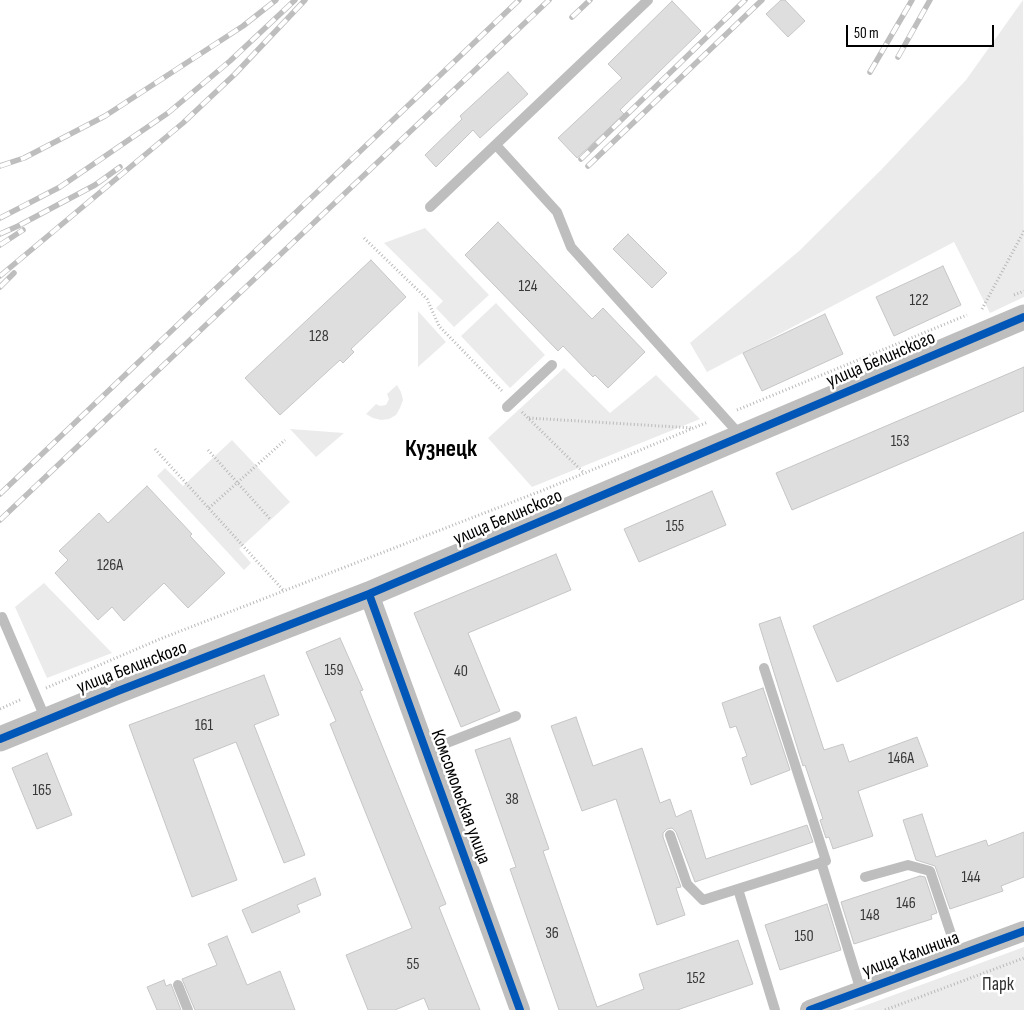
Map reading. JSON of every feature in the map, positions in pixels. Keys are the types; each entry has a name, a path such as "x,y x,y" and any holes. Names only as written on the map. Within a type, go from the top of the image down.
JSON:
{"street":[{"name":"улица Белинского","path":"0,739 118,691 369,594 1024,318"},
{"name":"Комсомольская улица","path":"369,594 520,1010"},
{"name":"улица Калинина","path":"810,1010 1024,930"}],"lane":[{"path":"430,207 648,0"},
{"path":"496,145 557,212 571,247 742,437"},
{"path":"510,404 552,365"},
{"path":"2,617 46,720"},
{"path":"670,835 687,884 703,900 826,861 764,668"},
{"path":"426,751 516,716"},
{"path":"821,862 861,991"},
{"path":"865,877 908,866 930,871 958,955"},
{"path":"738,889 775,1010"},
{"path":"178,986 188,1010"}],"path":[{"path":"982,309 1024,231"},
{"path":"364,238 427,299 439,326 510,404 528,418 584,473"},
{"path":"1007,298 1024,291"},
{"path":"0,709 160,639 584,473 990,305"},
{"path":"528,418 694,428"},
{"path":"209,508 285,440"},
{"path":"155,449 284,591"},
{"path":"208,450 271,520"},
{"path":"885,1010 1024,958"}],"green space":[{"path":"1023,0 1024,297 990,313 954,242 707,372 690,343 799,251 881,170 966,80"},
{"path":"425,228 489,295 454,327 436,308 443,301 384,243"},
{"path":"496,303 545,355 510,388 461,336"},
{"path":"418,311 446,342 418,367"},
{"path":"564,368 610,413 656,375 700,419 532,487 488,438"},
{"path":"397,385 403,400 396,415 389,419 381,420 366,414 376,404 380,406 386,405 389,399 387,394"},
{"path":"290,429 344,433 316,457"},
{"path":"232,440 290,502 239,549 251,563 244,570 157,476 165,468 183,486"},
{"path":"44,583 112,653 47,678 15,607"},
{"name":"Парк","path":"1024,947 1024,1010 853,1010"}],"building":[{"path":"781,0 785,0 805,21 788,37 766,14"},
{"path":"672,1 701,31 620,110 624,114 577,158 558,138 622,78 608,64"},
{"path":"508,72 528,94 480,138 473,130 436,167 425,155 462,119 460,116"},
{"path":"498,222 592,319 603,308 645,352 608,388 595,375 593,377 563,346 558,351 465,255"},
{"path":"628,234 667,273 652,288 613,249"},
{"path":"371,260 406,297 351,349 354,352 343,363 340,360 280,415 245,378"},
{"path":"943,266 961,305 894,336 876,297"},
{"path":"825,314 843,354 762,391 743,353"},
{"path":"1024,367 1024,411 792,510 776,473"},
{"path":"147,486 225,573 188,608 164,583 124,621 112,607 98,620 55,573 68,560 59,551 99,513 108,523"},
{"path":"712,491 726,525 639,562 624,529"},
{"path":"1024,532 1024,599 837,682 813,626"},
{"path":"556,554 571,590 468,633 500,711 461,727 414,613"},
{"path":"780,617 824,750 843,744 849,762 917,737 928,766 858,791 873,836 833,849 829,837 826,838 820,820 823,819 805,765 803,766 759,624"},
{"path":"340,638 363,690 360,691 446,904 439,907 480,1010 429,1010 424,998 395,1010 368,1010 346,955 412,928 330,724 336,721 306,652"},
{"path":"264,675 279,715 254,725 305,855 284,863 236,742 193,759 237,880 192,897 129,725"},
{"path":"763,688 790,770 751,785 742,758 747,756 736,726 730,728 722,703"},
{"path":"576,717 593,766 642,748 660,803 670,799 676,817 691,810 706,859 807,825 813,842 695,882 676,832 672,828 667,829 663,833 663,837 681,887 676,888 685,915 657,925 616,799 582,811 551,726"},
{"path":"510,738 549,849 543,851 597,1007 644,989 639,974 738,940 753,984 677,1010 559,1010 510,869 516,867 475,750"},
{"path":"47,753 72,815 37,829 12,768"},
{"path":"922,814 936,857 986,840 988,846 1024,832 1024,877 1001,886 1003,891 950,909 935,866 916,860 903,820"},
{"path":"920,876 925,877 937,913 931,915 932,919 854,944 841,902"},
{"path":"315,878 321,895 297,905 300,912 252,933 242,910"},
{"path":"827,904 841,950 780,970 765,925"},
{"path":"227,936 247,985 280,971 295,1010 195,1010 182,979 217,965 208,944"},
{"path":"164,980 166,986 171,984 181,1010 157,1010 147,987"}],"railway":[{"path":"0,166 24,158 105,116 243,26 276,0"},
{"path":"0,218 60,187 168,113 230,61 295,0"},
{"path":"0,276 183,123 235,74 305,0"},
{"path":"0,494 519,0"},
{"path":"0,520 549,0"},
{"path":"572,17 590,0"},
{"path":"581,159 745,0"},
{"path":"588,166 762,0"},
{"path":"870,72 912,0"},
{"path":"898,57 930,0"},
{"path":"0,234 95,185 120,167"},
{"path":"0,245 23,230"},
{"path":"0,287 14,273"}],"cycle path":[{"path":"0,739 118,691 369,594 1024,317"},
{"path":"369,594 520,1010"},
{"path":"810,1010 1024,931"}],"district":[{"name":"Кузнецк","path":"441,450"}]}
